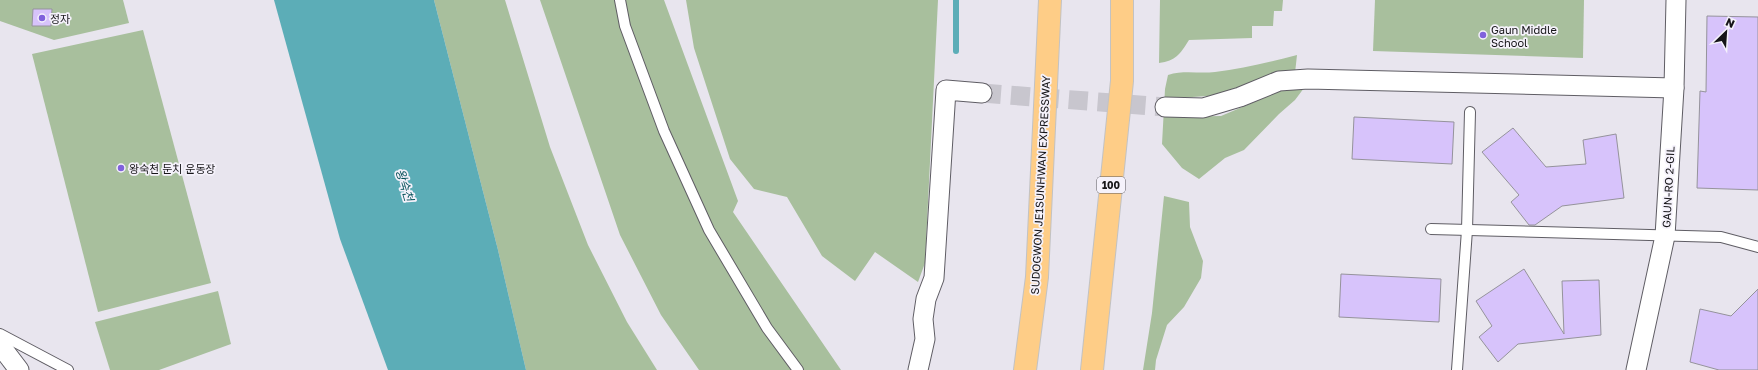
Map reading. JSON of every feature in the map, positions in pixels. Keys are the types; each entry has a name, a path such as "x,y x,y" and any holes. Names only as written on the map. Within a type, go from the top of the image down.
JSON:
{"highway":[{"name":"SUDOGWON JE1SUNHWAN EXPRESSWAY","path":"1025,370 1037,277 1050,0"},
{"name":"100","path":"1092,370 1122,81 1122,0"}],"street":[{"name":"GAUN-RO 2-GIL","path":"1636,370 1665,236 1674,88 1676,0"},
{"path":"1165,107 1203,108 1240,97 1279,81 1308,79 1674,88"},
{"path":"918,370 924,339 922,319 926,299 934,278 946,90 982,92"},
{"path":"0,345 19,370"}],"lane":[{"path":"620,0 625,26 664,130 709,230 767,328 798,370"},
{"path":"1457,370 1467,230 1470,112"},
{"path":"1430,229 1721,237 1758,248"},
{"path":"0,334 68,370"}],"green space":[{"path":"0,0 123,0 129,23 54,40 0,21"},
{"path":"434,0 505,0 550,147 588,245 627,322 657,370 526,370 498,250"},
{"path":"540,0 664,0 738,201 733,212 841,370 699,370 661,315 620,235"},
{"path":"686,0 938,0 925,263 918,282 875,252 855,281 822,256 787,197 754,189 730,159 694,48"},
{"path":"1160,0 1283,0 1282,11 1274,11 1273,26 1252,26 1252,38 1189,40 1174,59 1159,63"},
{"path":"1375,0 1584,0 1583,58 1373,51"},
{"name":"왕숙천 둔치 운동장","path":"143,30 211,283 98,312 32,54"},
{"path":"1297,55 1295,73 1236,91 1208,96 1177,98 1176,117 1221,116 1285,89 1304,88 1295,100 1279,114 1244,150 1225,158 1199,179 1182,168 1162,144 1165,89 1168,75 1225,71"},
{"path":"1164,196 1189,202 1190,227 1203,261 1201,278 1184,307 1167,325 1156,360 1155,370 1143,370 1152,313"},
{"path":"218,291 231,344 159,370 110,370 95,322"}],"water":[{"name":"왕숙천","path":"274,0 434,0 498,250 526,370 388,370 340,239"}],"building":[{"name":"정자","path":"33,9 52,9 51,26 32,26"},
{"path":"1707,16 1758,17 1758,190 1697,188 1700,91 1706,92"},
{"path":"1354,117 1454,122 1452,164 1352,159"},
{"path":"1513,128 1546,167 1586,164 1583,140 1616,134 1624,198 1562,206 1535,225 1529,225 1511,202 1519,195 1482,152"},
{"path":"1524,269 1564,334 1562,281 1599,280 1601,335 1518,344 1498,362 1479,337 1492,326 1476,301"},
{"path":"1341,274 1441,279 1439,322 1339,317"},
{"path":"1758,289 1758,370 1719,370 1690,362 1700,309 1731,316"}],"waterway":[{"path":"956,0 956,51"}],"tunnel":[{"path":"982,93 1165,107"}],"place":[{"name":"정자","path":"42,18"},
{"name":"Gaun Middle School","path":"1483,35"},
{"name":"왕숙천 둔치 운동장","path":"121,168"}]}
